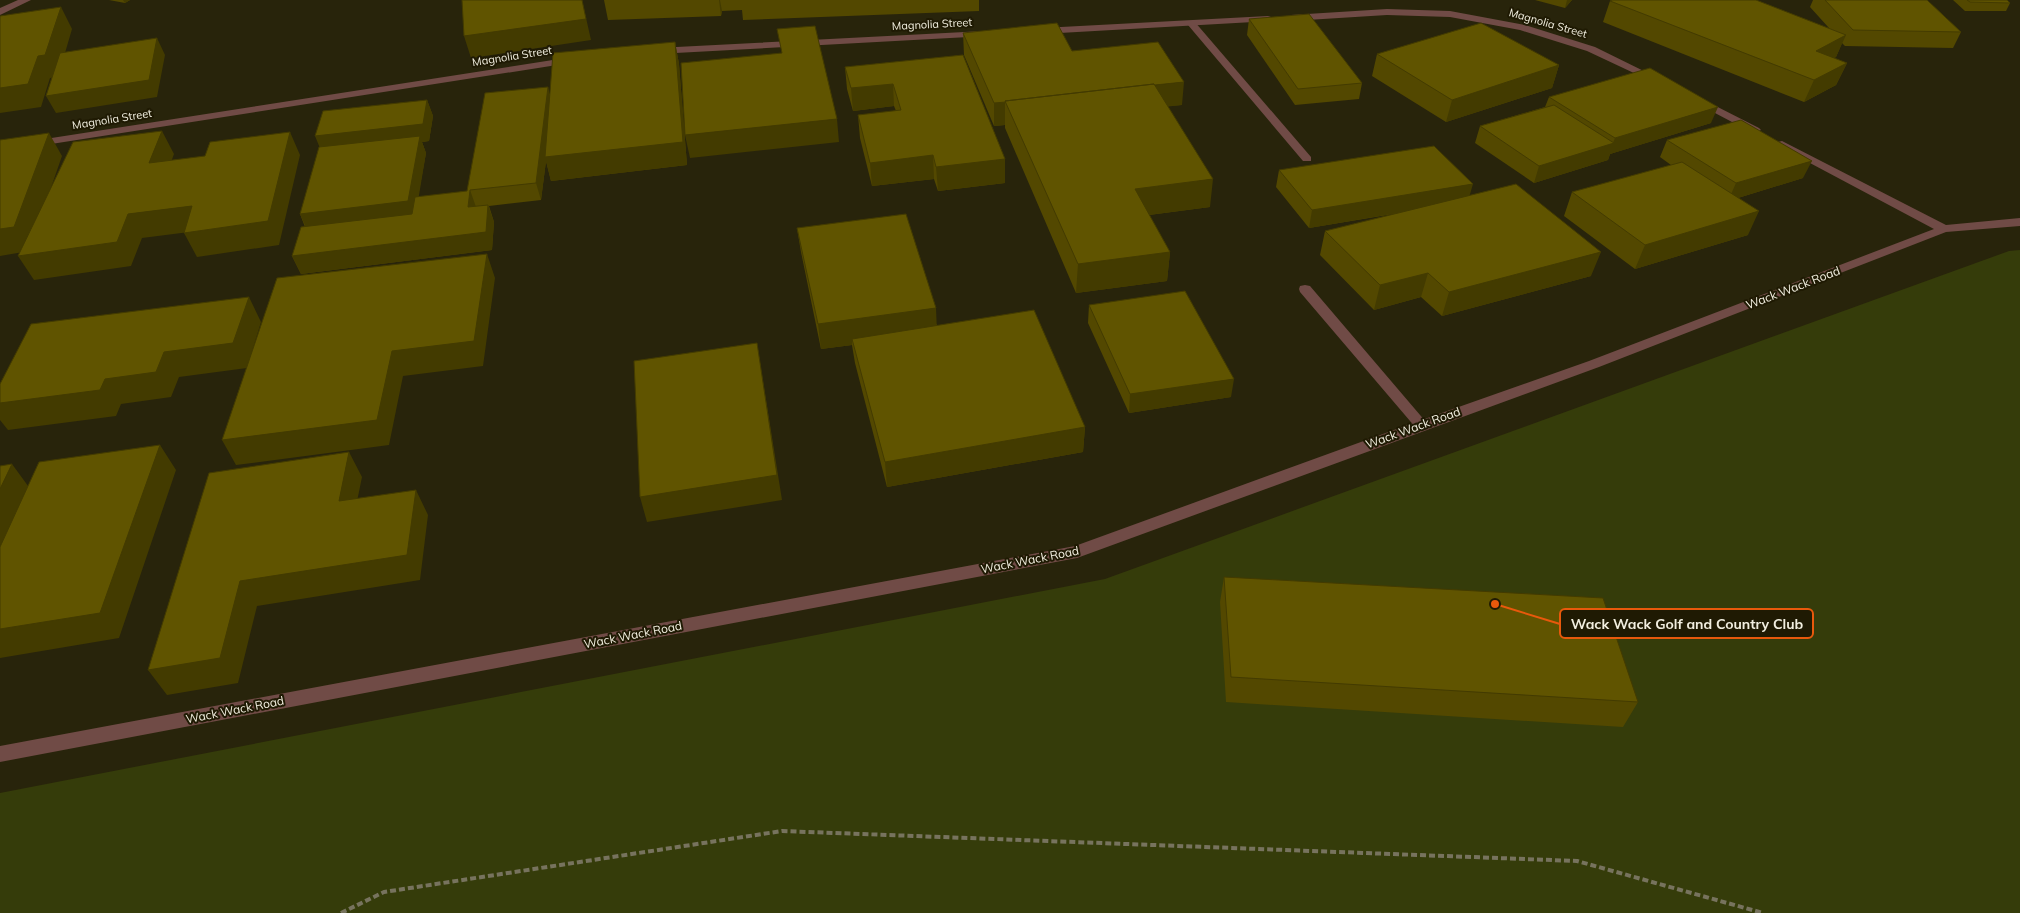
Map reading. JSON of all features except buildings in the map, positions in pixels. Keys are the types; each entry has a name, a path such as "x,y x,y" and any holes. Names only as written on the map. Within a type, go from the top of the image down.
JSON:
{"street":[{"path":"0,12 26,0"},
{"name":"Magnolia Street","path":"1030,32 1387,12 1450,14 1522,27 1592,49 1667,85"},
{"path":"1191,23 1307,159"},
{"name":"Magnolia Street","path":"648,51 990,34"},
{"name":"Magnolia Street","path":"0,149 580,59"},
{"path":"1692,97 1944,229"},
{"name":"Wack Wack Road","path":"0,754 1077,552 1421,425 1594,364 1944,229 2020,222"},
{"path":"1305,289 1421,425"}],"path":[{"path":"341,913 384,892 782,831 1577,861 1763,913"}],"green space":[{"path":"2020,250 2020,913 0,913 0,793 1105,579 2009,251"}],"place":[{"name":"Wack Wack Golf and Country Club","path":"1495,604"}]}
